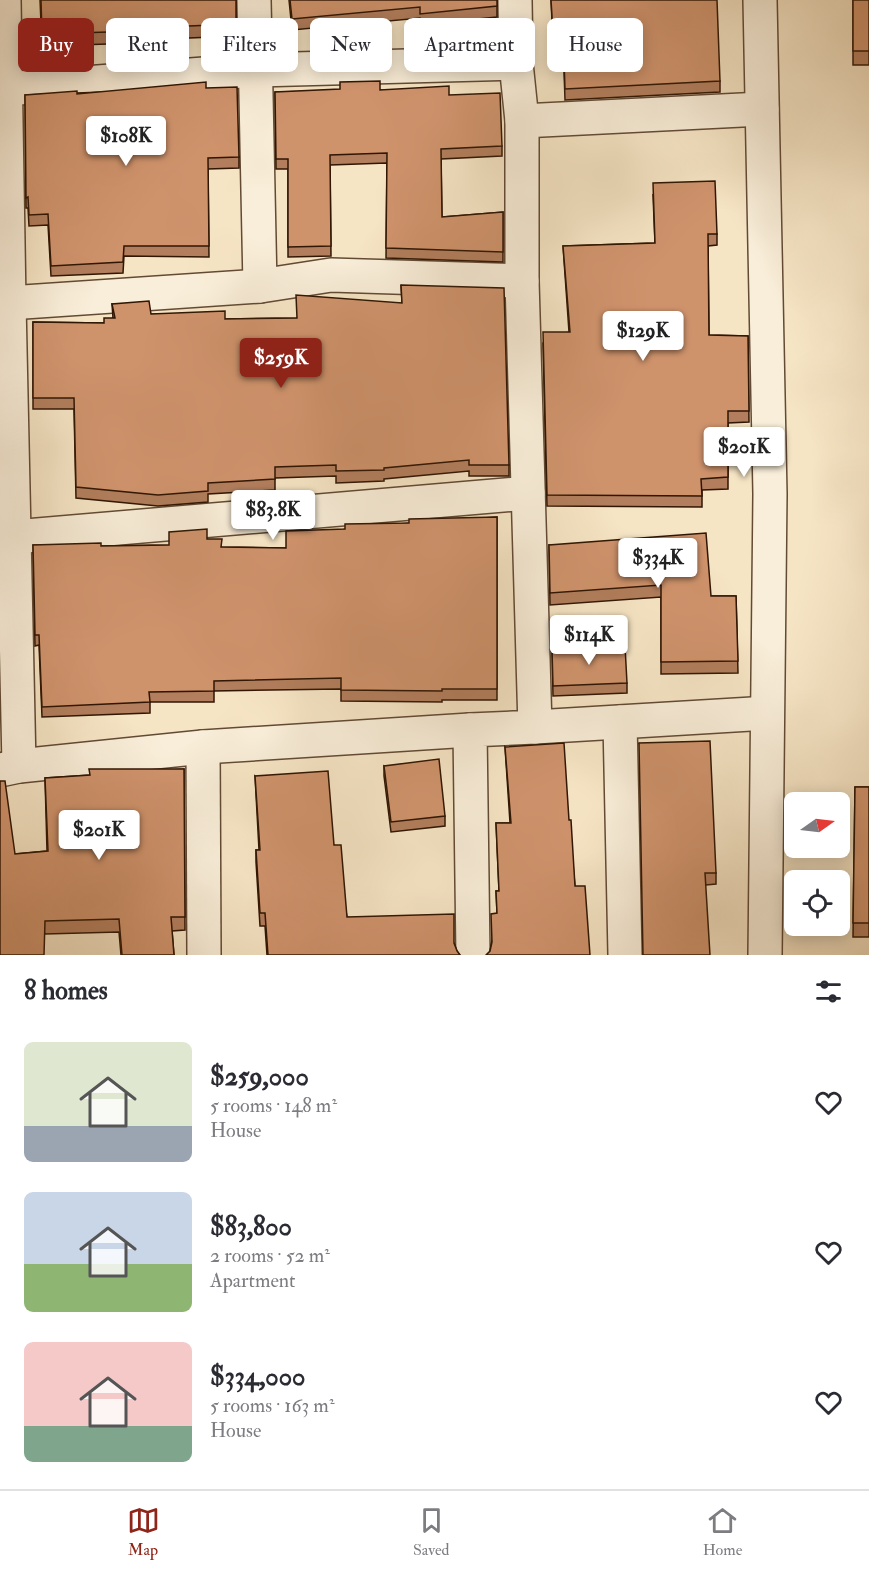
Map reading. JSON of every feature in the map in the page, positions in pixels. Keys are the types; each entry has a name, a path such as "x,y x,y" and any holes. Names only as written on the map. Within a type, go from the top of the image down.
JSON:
{"street":[{"path":"4,0 3,148 14,537 10,768 202,747 767,713"},
{"path":"254,0 255,18"},
{"path":"515,0 515,18"},
{"path":"760,0 770,494 765,955"},
{"path":"298,69 404,66"},
{"path":"5,89 230,72"},
{"path":"257,72 260,286"},
{"path":"517,72 522,121 522,281 535,726"},
{"path":"522,121 762,109"},
{"path":"9,303 260,286 331,275 522,281"},
{"path":"14,537 528,493"},
{"path":"620,722 625,955"},
{"path":"470,730 473,955"},
{"path":"202,747 204,955"}],"building":[{"path":"41,0 236,0 236,18 201,18 201,25 189,26 189,18 106,18 106,32 94,32 94,18 42,18"},
{"path":"290,0 497,0 497,6 420,14 420,7 292,18"},
{"path":"551,0 717,0 720,81 565,89 564,72 643,72 643,18 552,18"},
{"path":"853,0 869,0 869,51 853,51"},
{"path":"380,81 380,90 449,86 449,95 500,93 502,146 441,149 442,217 503,212 503,252 386,248 387,153 330,155 331,246 288,247 288,159 276,159 275,92 340,89 340,82"},
{"path":"206,82 206,88 237,87 239,157 208,158 209,246 124,246 123,262 51,266 48,214 29,215 28,197 26,198 25,95 77,91 77,94"},
{"path":"715,181 717,234 708,234 709,335 748,336 749,411 728,411 728,477 701,479 702,496 547,495 543,332 570,332 563,246 655,243 653,183"},
{"path":"401,285 504,288 509,465 469,465 469,460 384,468 384,470 336,471 336,465 275,467 275,479 208,483 208,491 158,495 76,487 74,398 33,398 33,322 104,323 104,318 115,318 112,304 149,301 151,314 225,311 225,319 297,318 296,295 402,303"},
{"path":"497,517 497,689 341,690 341,678 214,681 214,691 149,692 150,702 42,707 39,635 35,635 33,545 101,543 101,546 169,545 169,532 207,529 207,539 222,539 221,547 286,548 286,531 345,529 345,524 409,523 409,519"},
{"path":"706,533 711,596 736,596 738,661 661,662 661,585 550,593 549,545"},
{"path":"625,646 627,683 553,686 552,649"},
{"path":"710,741 716,873 705,873 710,955 643,955 639,743"},
{"path":"564,743 575,886 585,886 590,955 486,955 490,951 492,942 491,914 497,913 496,891 499,891 496,823 511,823 505,747"},
{"path":"439,759 445,816 391,822 384,766"},
{"path":"89,769 184,769 185,917 171,917 174,955 122,955 119,919 45,921 44,955 0,955 0,781 5,781 15,854 48,851 45,778 90,775"},
{"path":"328,771 334,845 341,845 347,917 454,914 454,943 460,955 268,955 265,913 260,913 256,850 260,850 255,776"},
{"path":"855,787 869,787 869,923 853,923"}]}
